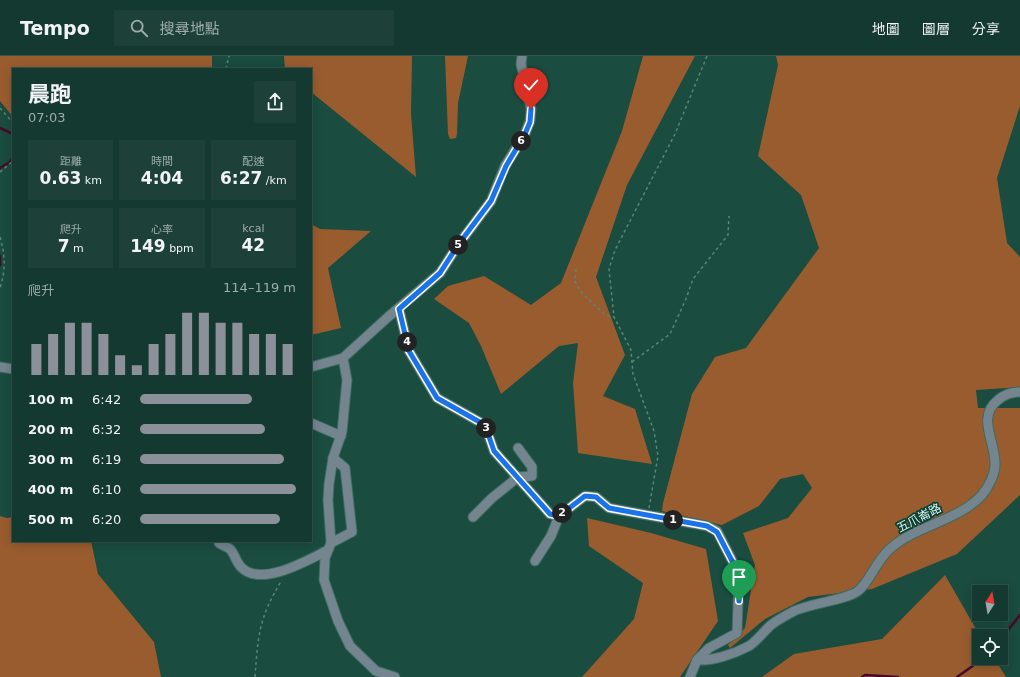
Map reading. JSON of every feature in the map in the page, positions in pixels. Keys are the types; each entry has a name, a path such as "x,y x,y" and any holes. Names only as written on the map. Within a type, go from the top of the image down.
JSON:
{"street":[{"path":"312,367 343,358 440,273 458,245 491,201 506,166 525,134 530,122 531,109 521,64 522,56"},
{"path":"399,309 409,351 437,398 485,425 494,451 550,514 559,516"},
{"path":"343,358 347,380 341,436 333,458 328,500 330,546 325,558 324,580 338,621 350,646 376,671 395,677"},
{"path":"0,367 12,369"},
{"name":"五爪崙路","path":"697,660 709,661 750,646 772,624 794,612 811,604 851,595 864,584 876,564 890,548 907,536 976,502 986,490 995,466 995,454 987,425 988,412 992,404 1005,394 1020,392"},
{"path":"312,423 341,436"},
{"path":"473,517 492,498 518,477 532,476 532,467 518,448"},
{"path":"219,543 230,549 242,568 254,575 273,573 289,568 330,546 352,532 345,468 333,458"},
{"path":"535,561 551,536 559,516 585,496 596,497 609,508 707,526 717,532 739,574 737,633 709,648 697,660 690,677"}],"path":[{"path":"226,68 229,56"},
{"path":"648,515 658,456 654,431 633,374 631,350 614,317 609,269 615,250 675,134 707,56"},
{"path":"0,108 12,122"},
{"path":"0,172 12,162"},
{"path":"632,362 670,334 686,299 693,279 728,235 729,216"},
{"path":"0,237 5,255 4,274 0,288"},
{"path":"576,269 575,281 580,291 605,315 614,317"},
{"path":"255,677 258,632 263,617 289,568"}],"shaded area":[{"path":"0,56 212,56 212,68 12,68 12,116 0,101"},
{"path":"284,56 412,56 411,114 416,177 312,93 312,68 285,68"},
{"path":"445,56 468,56 458,103 457,134 456,138 450,139 448,134"},
{"path":"643,56 695,56 627,185 596,277 625,355 603,396 635,409 652,464 578,453 573,383 578,343 559,346 501,394 481,346 469,323 434,299 448,286 484,276 531,305 561,283 622,131"},
{"path":"776,56 1020,56 1020,106 997,178 1007,243 1020,257 1020,387 976,390 978,408 1020,408 1020,495 957,554 872,589 808,597 765,619 730,648 728,645 745,628 755,565 743,533 788,518 812,488 803,474 780,479 759,506 722,525 662,511 692,394 715,357 746,348 819,248 801,195 758,156 778,65"},
{"path":"312,225 320,229 371,231 328,268 341,328 312,335"},
{"path":"0,516 7,518 12,517 12,542 91,542 98,574 154,642 161,677 0,677"},
{"path":"587,518 651,533 706,549 718,621 680,677 582,677 634,619 643,583 589,546"},
{"path":"945,575 976,629 972,629 972,665 998,665 1006,677 762,677 794,654 882,639"}],"waterway":[{"path":"0,128 12,134"},
{"path":"0,168 10,162 12,159"},
{"path":"0,256 0,265"},
{"path":"1008,630 1020,615"},
{"path":"957,677 974,665"},
{"path":"862,677 865,675 898,677"}],"route":[{"path":"531,109 530,122 525,134 506,166 491,201 458,245 440,273 399,309 409,351 420,367 437,398 485,425 494,451 550,514 559,516 585,496 596,497 609,508 707,526 717,532 739,574 739,601"}]}
